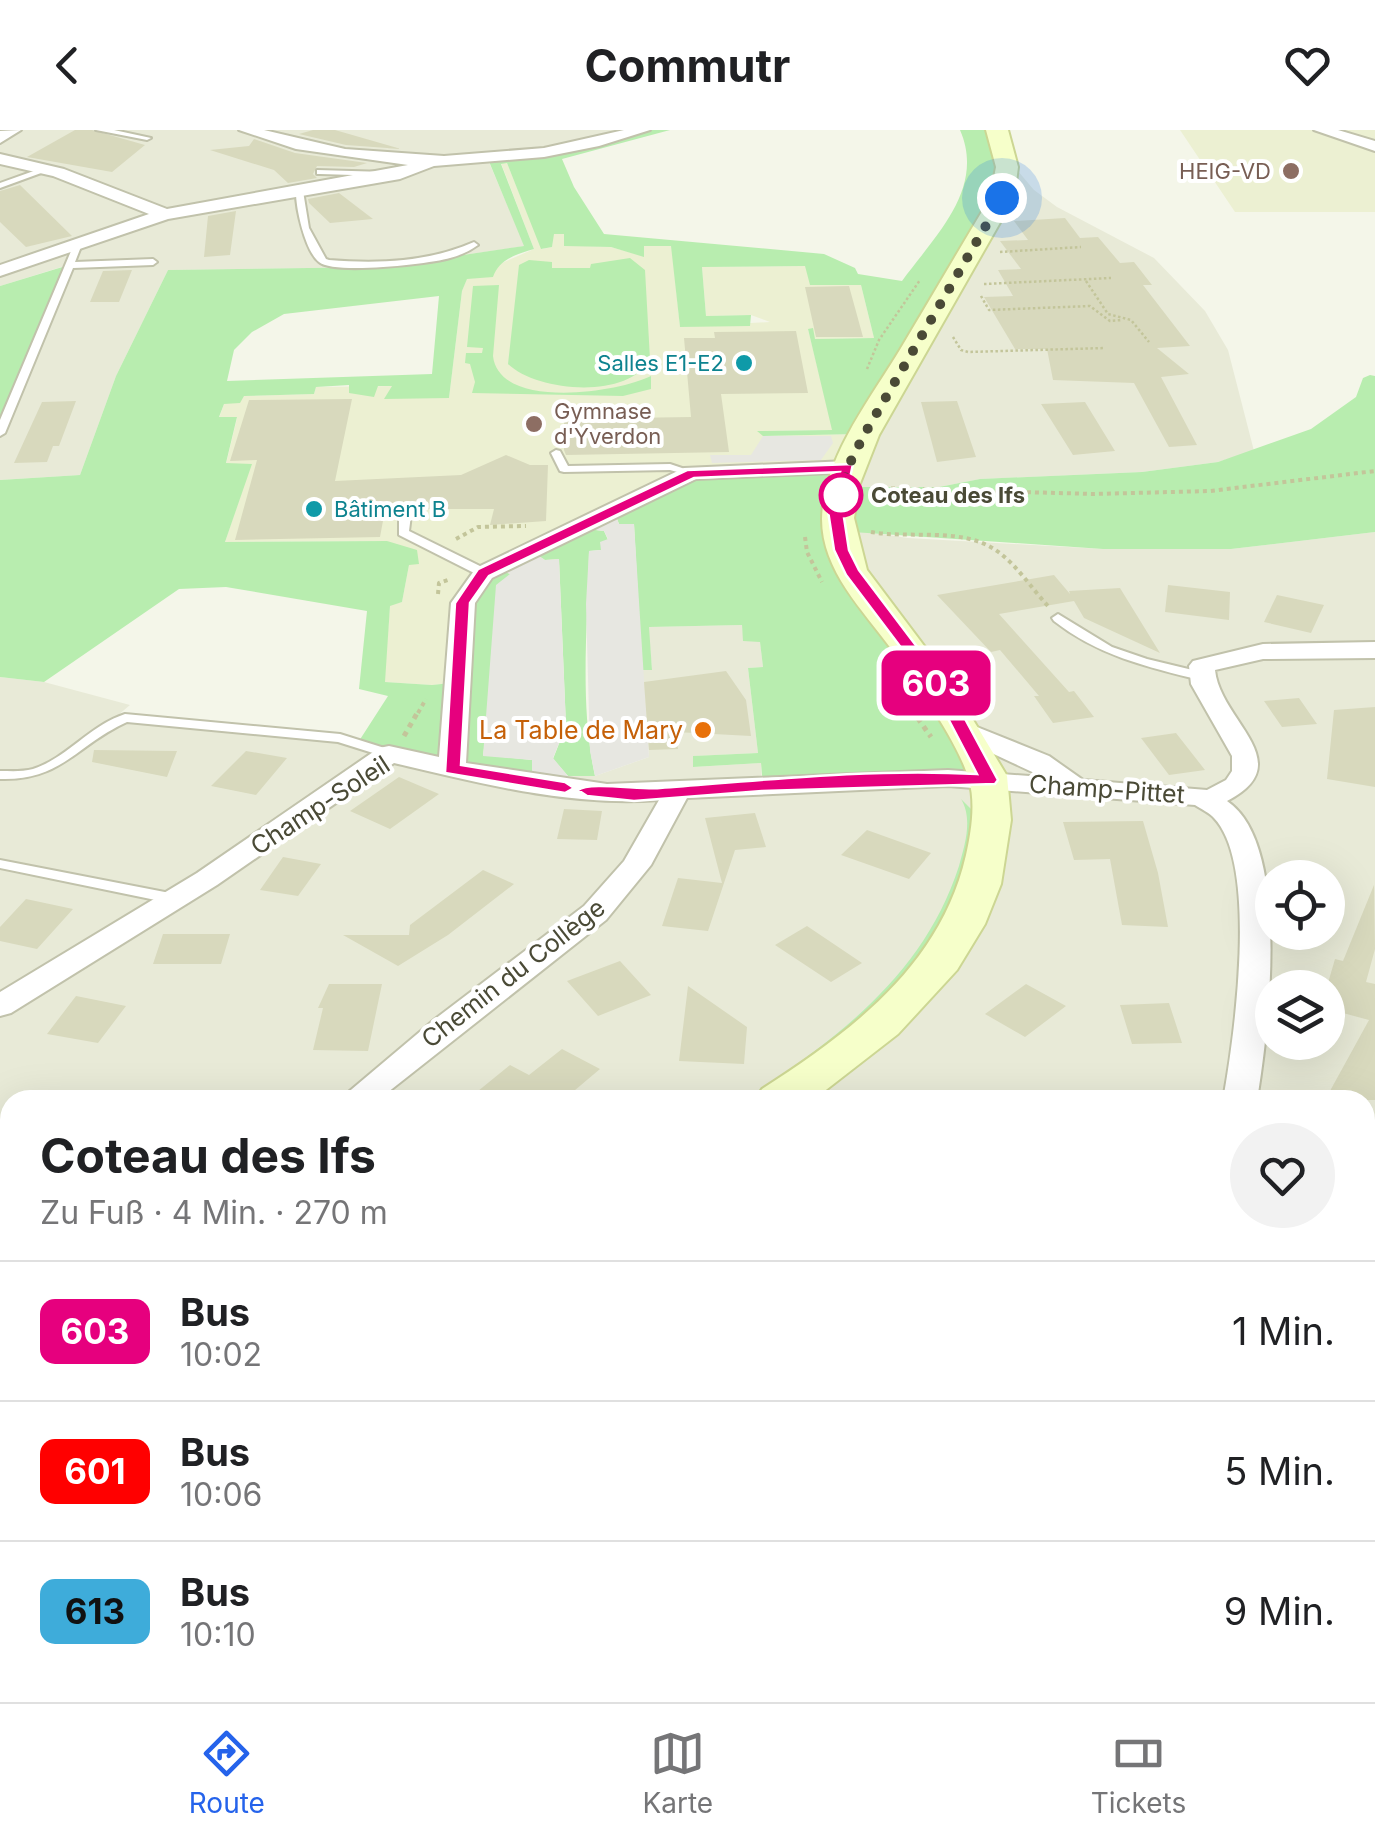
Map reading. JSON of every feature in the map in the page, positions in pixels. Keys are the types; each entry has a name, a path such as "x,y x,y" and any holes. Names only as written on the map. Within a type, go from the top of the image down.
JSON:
{"street":[{"path":"0,138 13,130"},
{"path":"248,130 326,152 428,162 525,156 584,147 642,130"},
{"path":"554,130 584,147"},
{"path":"795,1090 824,1071 898,1010 931,972 963,924 987,862 991,822 989,780 941,689 852,571 836,511 1002,198 1008,167 997,130"},
{"path":"1322,130 1375,146"},
{"path":"0,159 48,169 164,214"},
{"path":"0,271 164,214 400,174 428,162"},
{"path":"452,769 462,603 484,573 692,474 854,478"},
{"path":"1211,799 1226,794 1242,778 1248,757 1240,737 1207,699 1200,676 1202,666 1222,656 1375,650"},
{"path":"962,729 1039,762 1074,786"},
{"name":"Champ-Soleil","path":"0,1006 176,899 389,754 546,786 634,796 678,790"},
{"path":"678,790 948,778 989,780"},
{"name":"Champ-Pittet","path":"989,780 1211,799 1234,824 1242,839 1254,898 1252,1016 1241,1090"},
{"name":"Chemin du Collège","path":"368,1090 595,913 636,865 678,790"}],"lane":[{"path":"100,130 147,138"},
{"path":"0,186 48,169"},
{"path":"320,172 400,174"},
{"path":"300,191 305,228 322,261 328,263 385,264 452,256 474,245"},
{"path":"0,433 78,244"},
{"path":"69,265 153,262"},
{"path":"556,452 564,468 670,467 692,474"},
{"path":"405,514 402,533 484,573"},
{"path":"1058,618 1085,642 1129,659 1200,676"},
{"path":"0,775 34,776 94,732 125,718 324,736 358,741 389,754"},
{"path":"0,864 176,899"}],"path":[{"path":"1020,252 1080,247"},
{"path":"972,288 991,283 1111,278 1084,282 1108,314 1122,320"},
{"path":"981,296 988,310 1090,306 1110,321 1132,320 1150,342"},
{"path":"948,326 961,350 968,352 1105,348"},
{"path":"854,478 1094,494 1210,492 1375,471"},
{"path":"454,552 457,536 478,527 544,526 564,534"},
{"path":"838,530 983,544 994,549 1058,618"},
{"path":"389,754 410,729 427,695"}],"shaded area":[{"path":"0,130 642,130 488,160 525,246 382,267 168,270 116,376 80,475 0,480 0,433 68,265 0,286"},
{"name":"HEIG-VD","path":"1180,130 1375,130 1375,212 1235,212"},
{"path":"1007,158 1034,190 1057,207 1154,258 1205,311 1228,350 1254,451 1218,462 1142,472 980,479 939,487 843,487"},
{"name":"Gymnase d'Yverdon","path":"501,163 507,163 542,249 552,247 553,234 564,234 564,245 611,247 643,256 643,246 672,246 680,327 770,322 751,315 706,316 702,267 806,266 811,285 861,285 874,338 815,339 808,329 833,430 759,431 764,436 858,434 848,467 600,517 460,682 384,682 390,605 402,602 409,565 387,541 225,542 251,464 226,464 237,418 219,418 224,404 243,396 314,394 316,387 394,386 449,398 462,291 467,278 534,249"},
{"path":"763,436 831,436 833,443 821,460 712,463 710,455 751,455"},
{"path":"614,511 619,524 634,524 649,757 595,776 590,751 586,604 589,551 601,550 600,542 608,539 604,531 579,528"},
{"path":"853,530 908,538 1103,549 1231,549 1375,532 1375,1090 0,1090 0,677 44,682 130,705 111,721 125,718 293,732 568,776 595,776 649,757 642,670 652,669 648,627 742,625 744,641 760,641 763,667 748,668 758,753 694,756 694,767 761,763 762,785 851,571"},
{"path":"530,550 545,560 559,559 566,726 553,758 568,776 565,788 532,782 532,760 483,756 496,585 510,574 494,567"}],"green space":[{"path":"642,130 670,130 562,159 574,187 604,234 824,254 855,268 858,274 902,281 941,229 962,192 966,152 960,130 997,130 1007,167 858,434 763,436 757,431 832,430 808,329 813,328 815,339 874,338 861,285 810,285 805,266 702,267 706,316 751,315 750,326 680,327 671,246 644,246 644,257 611,247 564,246 564,234 554,234 552,247 541,249 507,163 501,164 534,249 504,262 493,277 467,279 462,291 449,398 384,399 392,386 378,386 374,397 349,393 349,385 316,387 314,394 244,396 240,403 224,404 219,417 237,417 226,463 252,464 225,542 387,541 417,550 419,564 409,565 402,602 390,606 385,682 460,682 463,603 494,567 510,574 483,755 532,760 532,782 452,769 359,741 388,696 359,689 367,611 226,587 179,589 44,682 0,677 0,480 80,475 116,376 168,270 382,267 524,246 488,159","holes":["439,296 432,374 227,381 234,350 252,332 284,314"]},
{"path":"630,258 645,270 650,359 639,372 603,386 560,386 522,374 508,364 519,265 529,260 552,262 552,268 590,268 591,264"},
{"path":"69,265 0,433 0,286"},
{"path":"499,285 493,356 500,373 515,384 562,393 613,388 651,376 651,389 623,396 472,393 475,382 470,364 465,363 466,353 482,353 483,348 467,347 473,286"},
{"path":"1375,376 1375,532 1231,549 1103,549 838,531 989,780 763,786 761,763 693,767 693,756 758,753 748,668 763,667 760,642 743,641 742,625 649,627 652,670 642,670 634,524 619,524 614,511 692,473 848,467 844,487 939,487 980,479 1142,472 1218,462 1311,429 1356,397 1363,378"},
{"path":"579,528 604,531 608,540 601,550 589,551 586,692 595,776 568,776 553,759 566,726 559,559 545,560 530,550"},
{"path":"961,799 974,812 962,881 930,947 906,977 846,1034 768,1090 758,1090 811,1053 873,1001 924,940 959,866 967,823"}],"building":[{"path":"75,130 92,130 145,145 112,172 27,157"},
{"path":"335,130 401,149 346,145 299,134"},
{"path":"254,139 295,153 367,163 354,167 317,166 313,174 317,178 288,183 274,170 210,150 249,146"},
{"path":"20,185 72,236 26,247 0,222 0,191"},
{"path":"339,193 373,219 330,223 309,203 308,199"},
{"path":"236,211 230,255 204,257 208,216"},
{"path":"1065,218 1080,238 1098,237 1120,263 1134,262 1152,285 1143,285 1190,346 1157,348 1189,374 1161,377 1197,445 1169,447 1134,383 1053,380 1047,349 1015,349 984,297 1013,296 998,270 1021,269 1000,241 1028,240 1014,221"},
{"path":"132,270 119,302 90,302 103,271"},
{"path":"849,286 863,337 816,337 805,287"},
{"path":"796,331 808,393 721,394 729,452 566,455 564,419 691,417 684,338 715,338 714,332"},
{"path":"352,399 335,481 461,475 506,455 530,465 548,465 546,521 490,525 494,509 385,510 380,537 235,540 257,460 230,461 249,400"},
{"path":"76,401 59,446 53,446 47,462 14,463 42,402"},
{"path":"957,401 976,457 937,462 921,402"},
{"path":"1085,402 1115,451 1073,455 1041,404"},
{"path":"1054,575 1070,594 1069,591 1120,588 1160,653 1084,618 1074,601 999,614 1094,717 1053,723 1034,696 1039,696 1000,650 991,652 937,595"},
{"path":"1168,585 1230,592 1229,620 1165,612"},
{"path":"1277,595 1324,605 1311,633 1264,622"},
{"path":"726,671 746,700 751,736 676,732 678,749 649,750 644,682"},
{"path":"1299,698 1317,724 1282,727 1264,701"},
{"path":"1375,707 1375,787 1327,779 1334,710"},
{"path":"1176,733 1205,770 1169,775 1141,738"},
{"path":"94,750 177,751 167,777 92,762"},
{"path":"246,751 287,758 256,795 211,786"},
{"path":"399,777 439,794 390,829 350,811"},
{"path":"564,809 602,811 597,840 557,839"},
{"path":"755,813 766,847 735,850 708,931 662,926 678,878 722,883 705,818"},
{"path":"1143,821 1168,927 1122,925 1110,859 1074,860 1063,822"},
{"path":"867,830 931,853 909,879 841,855"},
{"path":"283,857 321,864 298,896 260,890"},
{"path":"483,870 514,884 448,935 398,966 343,935 409,935 410,925"},
{"path":"1374,885 1375,949 1366,982 1375,984 1375,1090 1330,1090 1369,1020 1345,1014 1345,970 1332,970 1335,959 1343,961"},
{"path":"26,899 73,909 37,949 0,941 0,927"},
{"path":"807,926 862,963 831,982 775,945"},
{"path":"163,934 230,934 221,964 153,964"},
{"path":"620,961 651,995 598,1016 567,981"},
{"path":"329,984 382,984 368,1051 313,1050 323,1008 318,1008"},
{"path":"1026,984 1066,1006 1025,1037 985,1014"},
{"path":"688,986 747,1027 744,1064 679,1061"},
{"path":"76,996 126,1006 98,1043 47,1034"},
{"path":"1169,1003 1182,1043 1132,1044 1120,1005"},
{"path":"562,1049 600,1069 575,1090 479,1090 510,1065 529,1075"}],"bus line":[{"name":"603","path":"565,788 452,769 462,603 470,586 513,557 692,474 708,470 848,467 836,511 842,550 852,571 941,689 989,780 948,778 762,786 634,796 587,790"}],"place":[{"name":"HEIG-VD","path":"1291,171"},
{"name":"Salles E1-E2","path":"744,363"},
{"name":"Gymnase d'Yverdon","path":"534,424"},
{"name":"Coteau des Ifs","path":"841,495"},
{"name":"Bâtiment B","path":"314,509"},
{"name":"La Table de Mary","path":"703,730"}],"route":[{"path":"841,495 848,467 864,435 1002,198"}]}
